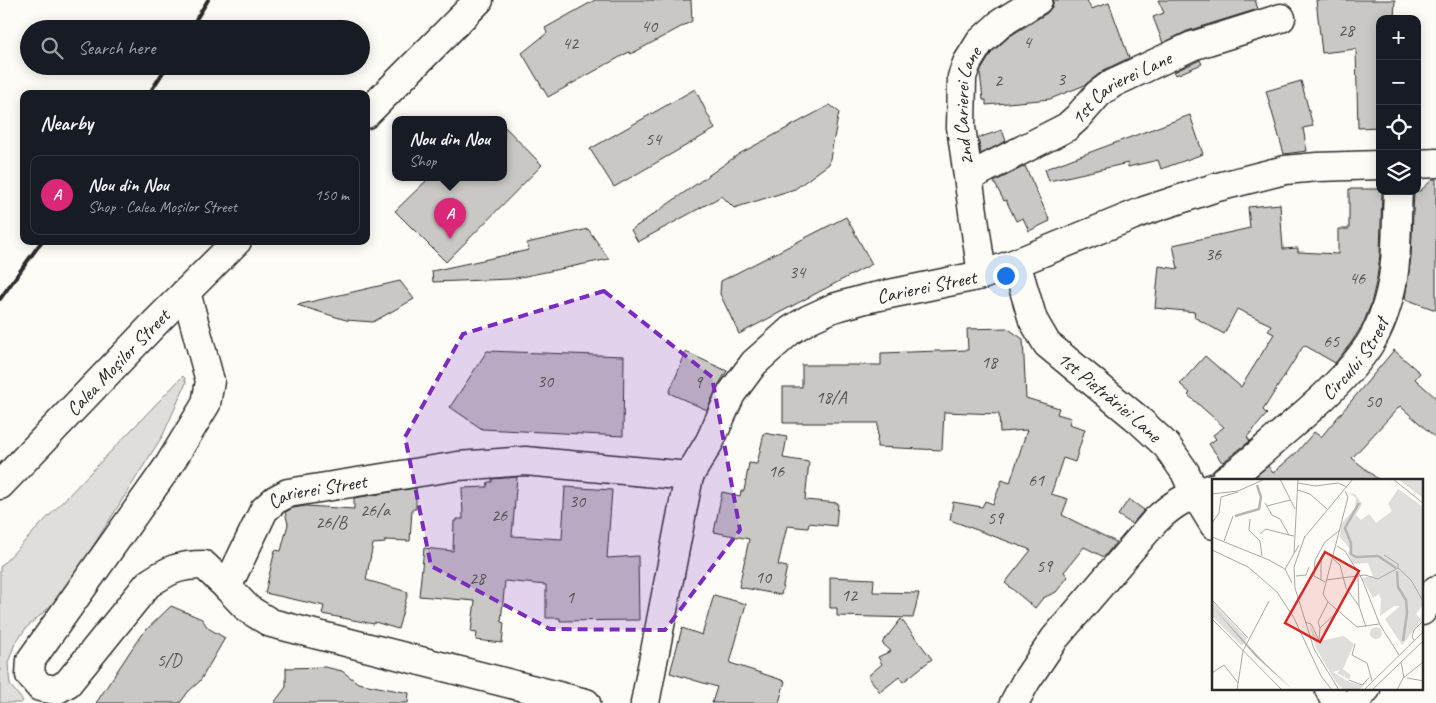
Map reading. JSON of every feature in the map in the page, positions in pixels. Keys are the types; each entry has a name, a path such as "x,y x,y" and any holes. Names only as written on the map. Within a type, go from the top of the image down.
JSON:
{"street":[{"path":"370,110 479,0"},
{"name":"2nd Carierei Lane","path":"982,274 961,127 962,77 980,42 1001,23 1038,0"},
{"name":"1st Carierei Lane","path":"969,177 1066,126 1078,118 1098,94 1113,84 1192,46 1282,18"},
{"path":"1421,164 1436,163"},
{"name":"Carierei Street","path":"645,703 689,476 710,441 731,394 754,363 791,330 833,308 865,299 982,274 1016,263 1144,211 1214,188 1285,170 1376,165"},
{"name":"Circului Street","path":"1226,479 1252,460 1306,412 1349,372 1366,351 1380,325 1390,292 1398,195"},
{"name":"Calea Moșilor Street","path":"0,485 233,245"},
{"name":"1st Pietrăriei Lane","path":"1016,263 1033,320 1047,344 1140,420 1167,446 1185,472 1204,491 1212,518"},
{"path":"186,292 210,381 206,404 169,465 31,660 30,675 40,687 56,690 68,683 148,584 166,572 185,565 204,565 248,609 271,623 586,703"},
{"name":"Carierei Street","path":"227,587 264,510 275,500 288,493 458,466 525,461 689,476"},
{"path":"1014,703 1026,681 1055,638 1151,526 1170,507 1184,498 1204,491"},
{"path":"1424,608 1436,590"},
{"path":"1330,690 1336,703"},
{"path":"1354,703 1365,690"}],"highlighted area":[{"path":"604,291 712,377 740,530 665,630 550,629 431,566 405,437 463,334"}],"shaded area":[{"path":"183,376 186,383 163,435 61,597 27,627 15,643 8,663 10,685 23,701 21,703 0,703 0,567"}],"building":[{"path":"595,0 691,0 692,21 631,54 629,52 548,97 522,53 547,33 545,28"},
{"path":"1054,0 1087,0 1091,9 1109,3 1129,58 1104,70 1085,85 1050,99 986,105 986,100 983,100 980,72 992,52 1010,36 1047,13 1052,7"},
{"path":"1158,0 1255,0 1258,9 1187,31 1163,43 1153,17 1164,13"},
{"path":"1316,0 1395,0 1394,15 1376,15 1376,127 1358,128 1356,49 1322,53"},
{"path":"1200,60 1202,64 1176,75 1174,72"},
{"path":"1301,81 1313,126 1303,128 1307,151 1284,154 1266,91"},
{"path":"695,89 715,129 614,187 590,149"},
{"path":"830,105 839,112 829,164 795,189 734,208 722,196 638,242 631,230 739,154"},
{"path":"1190,115 1203,154 1161,169 1158,160 1128,167 1128,163 1049,181 1045,169"},
{"path":"507,129 542,165 446,262 395,211 426,181 507,181"},
{"path":"1002,130 1006,141 981,154 978,138"},
{"path":"1025,166 1050,221 1029,231 1023,218 1016,221 1006,200 1004,201 994,182"},
{"path":"1433,179 1436,179 1436,310 1405,299 1411,257 1414,195 1421,195 1421,190"},
{"path":"1349,189 1376,189 1376,195 1382,195 1380,254 1371,304 1363,324 1335,363 1304,345 1263,410 1267,414 1247,437 1250,441 1223,462 1221,461 1209,444 1216,439 1213,435 1224,427 1188,395 1190,393 1180,384 1205,356 1241,387 1274,334 1268,331 1271,325 1237,309 1224,334 1194,317 1195,312 1155,308 1159,266 1178,269 1173,245 1250,228 1248,207 1280,204 1283,249 1298,248 1298,252 1338,254 1338,229 1349,229"},
{"path":"846,217 872,264 739,334 720,294 721,281"},
{"path":"588,229 609,259 511,279 433,282 432,271 529,250 527,243"},
{"path":"400,281 414,299 373,322 346,320 297,305"},
{"path":"1007,328 1023,339 1026,398 1059,408 1057,414 1071,418 1069,424 1085,429 1075,462 1063,458 1051,494 1068,499 1062,515 1116,542 1104,557 1084,547 1064,572 1068,577 1056,592 1043,598 1035,608 1005,583 1031,550 950,520 953,502 982,507 985,501 993,504 1002,480 1010,483 1027,430 1000,432 999,414 944,412 942,450 877,447 878,423 783,423 783,387 802,387 802,365 881,365 881,353 968,350 967,329"},
{"path":"1394,350 1420,373 1415,379 1436,398 1436,438 1400,406 1352,458 1378,479 1252,479 1268,466 1273,473 1297,452 1314,432 1321,437"},
{"path":"487,351 624,356 623,436 482,429 450,407"},
{"path":"686,352 727,371 717,387 707,410 669,393"},
{"path":"764,433 787,437 783,458 809,462 805,500 838,503 836,526 809,523 808,528 787,526 778,565 787,567 781,595 739,587 749,539 714,532 722,492 740,496 741,491 744,491 749,463 757,464"},
{"path":"517,477 512,536 562,539 565,487 612,490 607,558 638,556 639,620 560,621 560,618 546,618 546,585 505,581 501,622 504,623 502,643 476,640 477,633 471,632 475,601 419,596 424,548 453,551 454,521 463,519 462,488 487,487 488,482 492,482 492,479"},
{"path":"416,488 416,509 412,509 410,541 385,540 385,543 373,544 366,580 408,592 398,629 375,622 374,624 322,614 324,606 265,593 275,550 281,551 288,524 285,512 293,508 306,506 354,509 354,498"},
{"path":"1129,499 1144,510 1132,524 1118,515"},
{"path":"830,577 874,579 873,592 919,593 913,618 837,616 837,608 830,608"},
{"path":"714,595 746,604 730,663 785,681 779,703 712,703 717,687 670,673 682,628 702,635"},
{"path":"171,606 202,619 208,628 225,638 200,681 180,703 96,703 141,635"},
{"path":"901,619 932,659 903,682 899,677 880,692 868,676 882,664 878,657 891,651 882,643"},
{"path":"325,667 342,671 358,683 409,693 408,703 274,703 286,687 286,668"}],"railway":[{"path":"196,20 208,0"},
{"path":"152,90 161,75"},
{"path":"0,299 39,245"}],"place":[{"name":"Nou din Nou","path":"450,239"}]}
